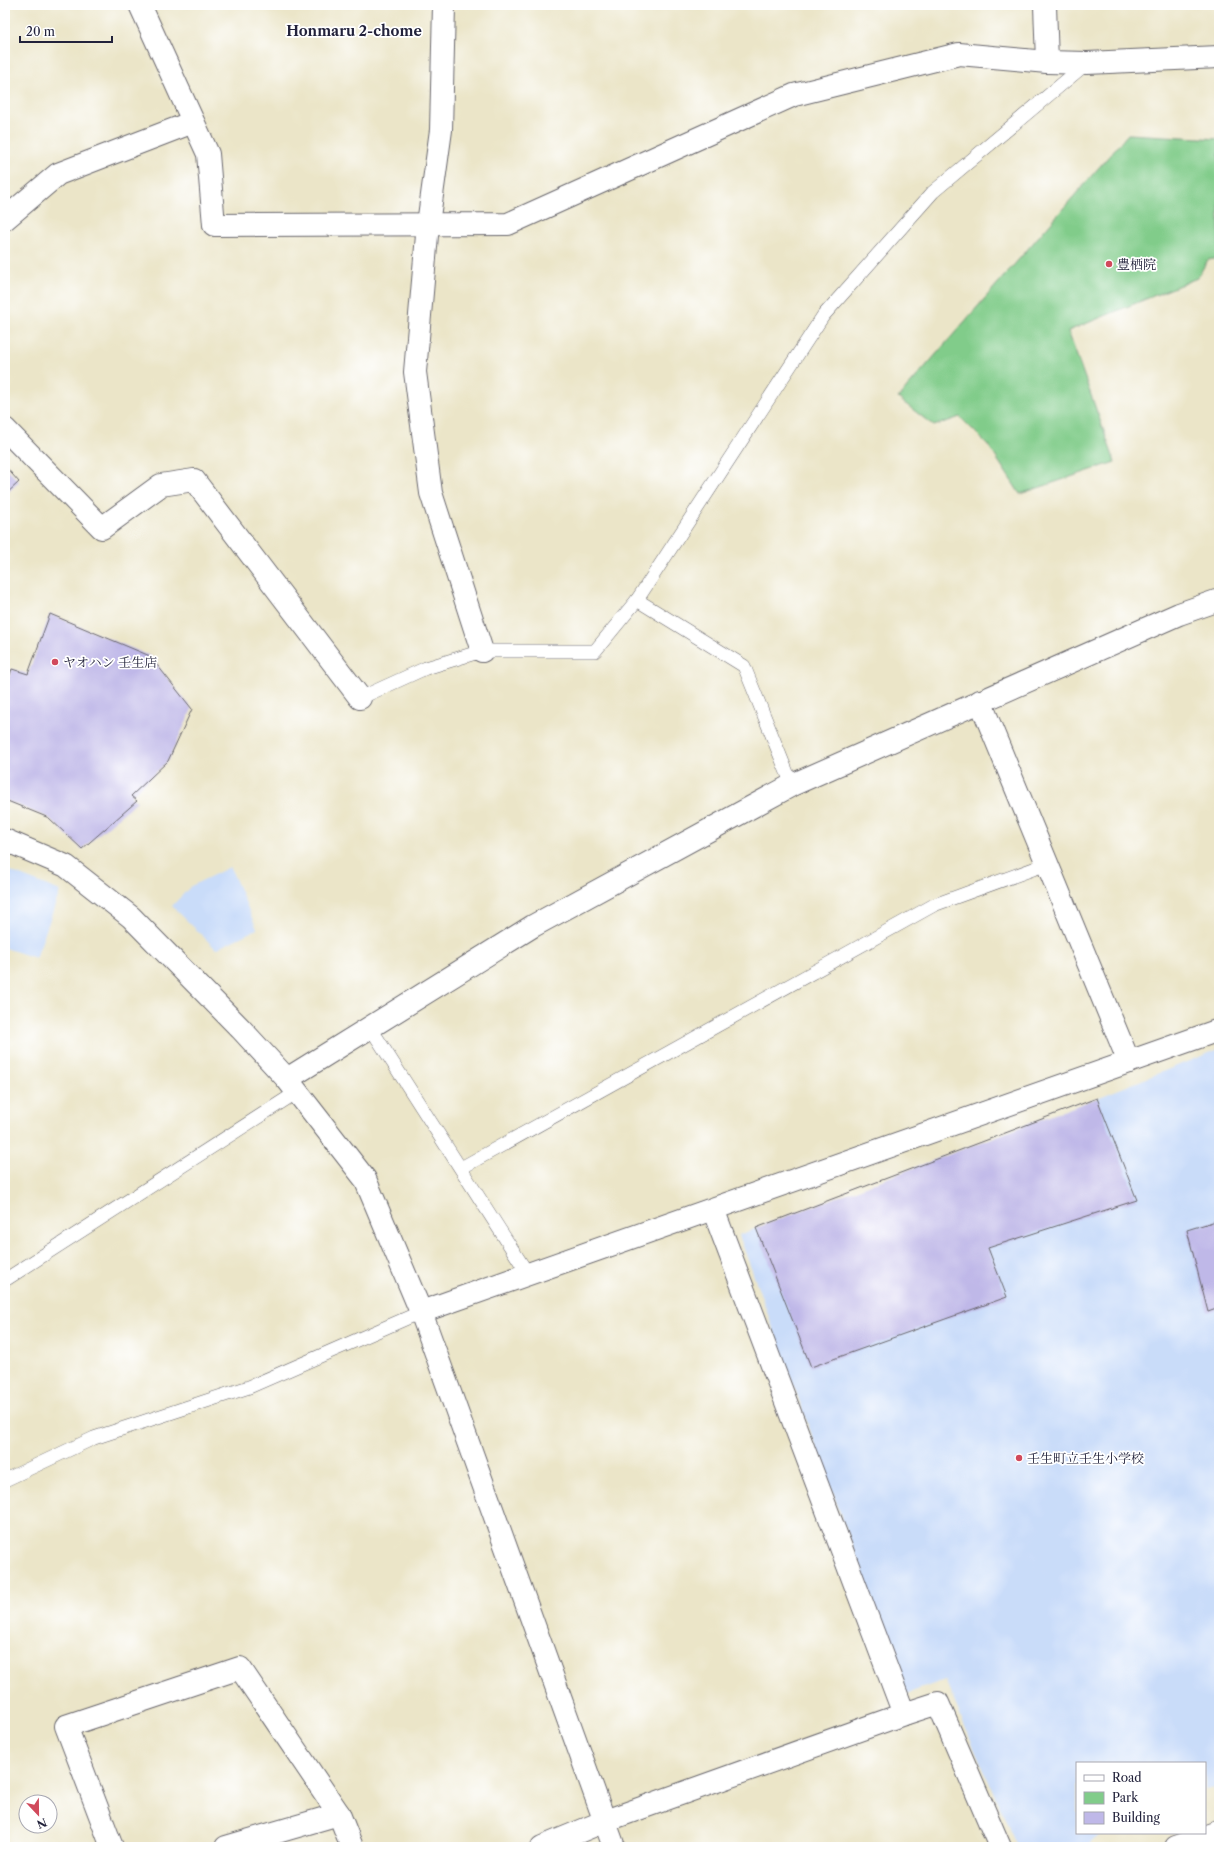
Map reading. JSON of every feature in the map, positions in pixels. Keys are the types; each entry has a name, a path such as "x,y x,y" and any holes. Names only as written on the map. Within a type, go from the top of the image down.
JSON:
{"street":[{"path":"140,5 208,154 214,225 508,224 794,95 959,54 1047,62 1087,63 1219,57"},
{"path":"444,5 441,130 428,224 415,372 431,493 482,650"},
{"path":"1045,5 1047,62"},
{"path":"5,219 58,174 193,122"},
{"path":"5,429 102,528 161,485 194,480 360,698"},
{"path":"292,1085 370,1027 533,926 792,784 1179,614 1219,600"},
{"path":"980,701 1129,1062"},
{"path":"5,840 66,866 131,918 241,1028 292,1085 364,1178 422,1312 614,1847"},
{"path":"422,1312 1219,1030"},
{"path":"713,1209 904,1714"},
{"path":"112,1847 66,1726 240,1668 339,1814 352,1847"},
{"path":"542,1847 605,1821 938,1703 1000,1847"},
{"path":"226,1847 339,1814"},
{"path":"1176,1847 1219,1832"}],"lane":[{"path":"360,698 426,668 482,650 594,650 637,600 823,316 933,192 1087,63"},
{"path":"637,600 744,666 792,784"},
{"path":"461,1168 934,905 1047,864"},
{"path":"370,1027 528,1274"},
{"path":"5,1280 292,1085"},
{"path":"5,1480 94,1438 249,1387 422,1312"}],"shaded area":[{"path":"230,867 257,929 216,949 172,906 191,886"},
{"path":"5,869 60,891 36,958 5,948"},
{"name":"壬生町立壬生小学校","path":"1219,1049 1219,1787 1206,1790 1206,1762 1076,1762 1076,1834 1101,1834 1086,1847 1017,1847 945,1680 906,1694 739,1235 1097,1098"}],"green space":[{"path":"1128,134 1219,139 1219,258 1208,260 1197,278 1068,331 1115,462 1020,494 988,445 960,417 934,426 898,398"}],"building":[{"path":"5,466 19,482 5,495"},
{"path":"50,614 150,656 192,709 168,761 131,796 137,801 82,849 49,818 5,800 5,681 7,682 12,669 28,674"},
{"path":"1097,1098 1137,1200 988,1248 1007,1297 811,1367 756,1228"},
{"path":"1219,1220 1219,1308 1208,1312 1187,1230"}],"place":[{"name":"豊栖院","path":"1109,264"},
{"name":"ヤオハン 壬生店","path":"55,662"},
{"name":"壬生町立壬生小学校","path":"1019,1458"}],"district":[{"name":"Honmaru 2-chome","path":"354,31"}]}
